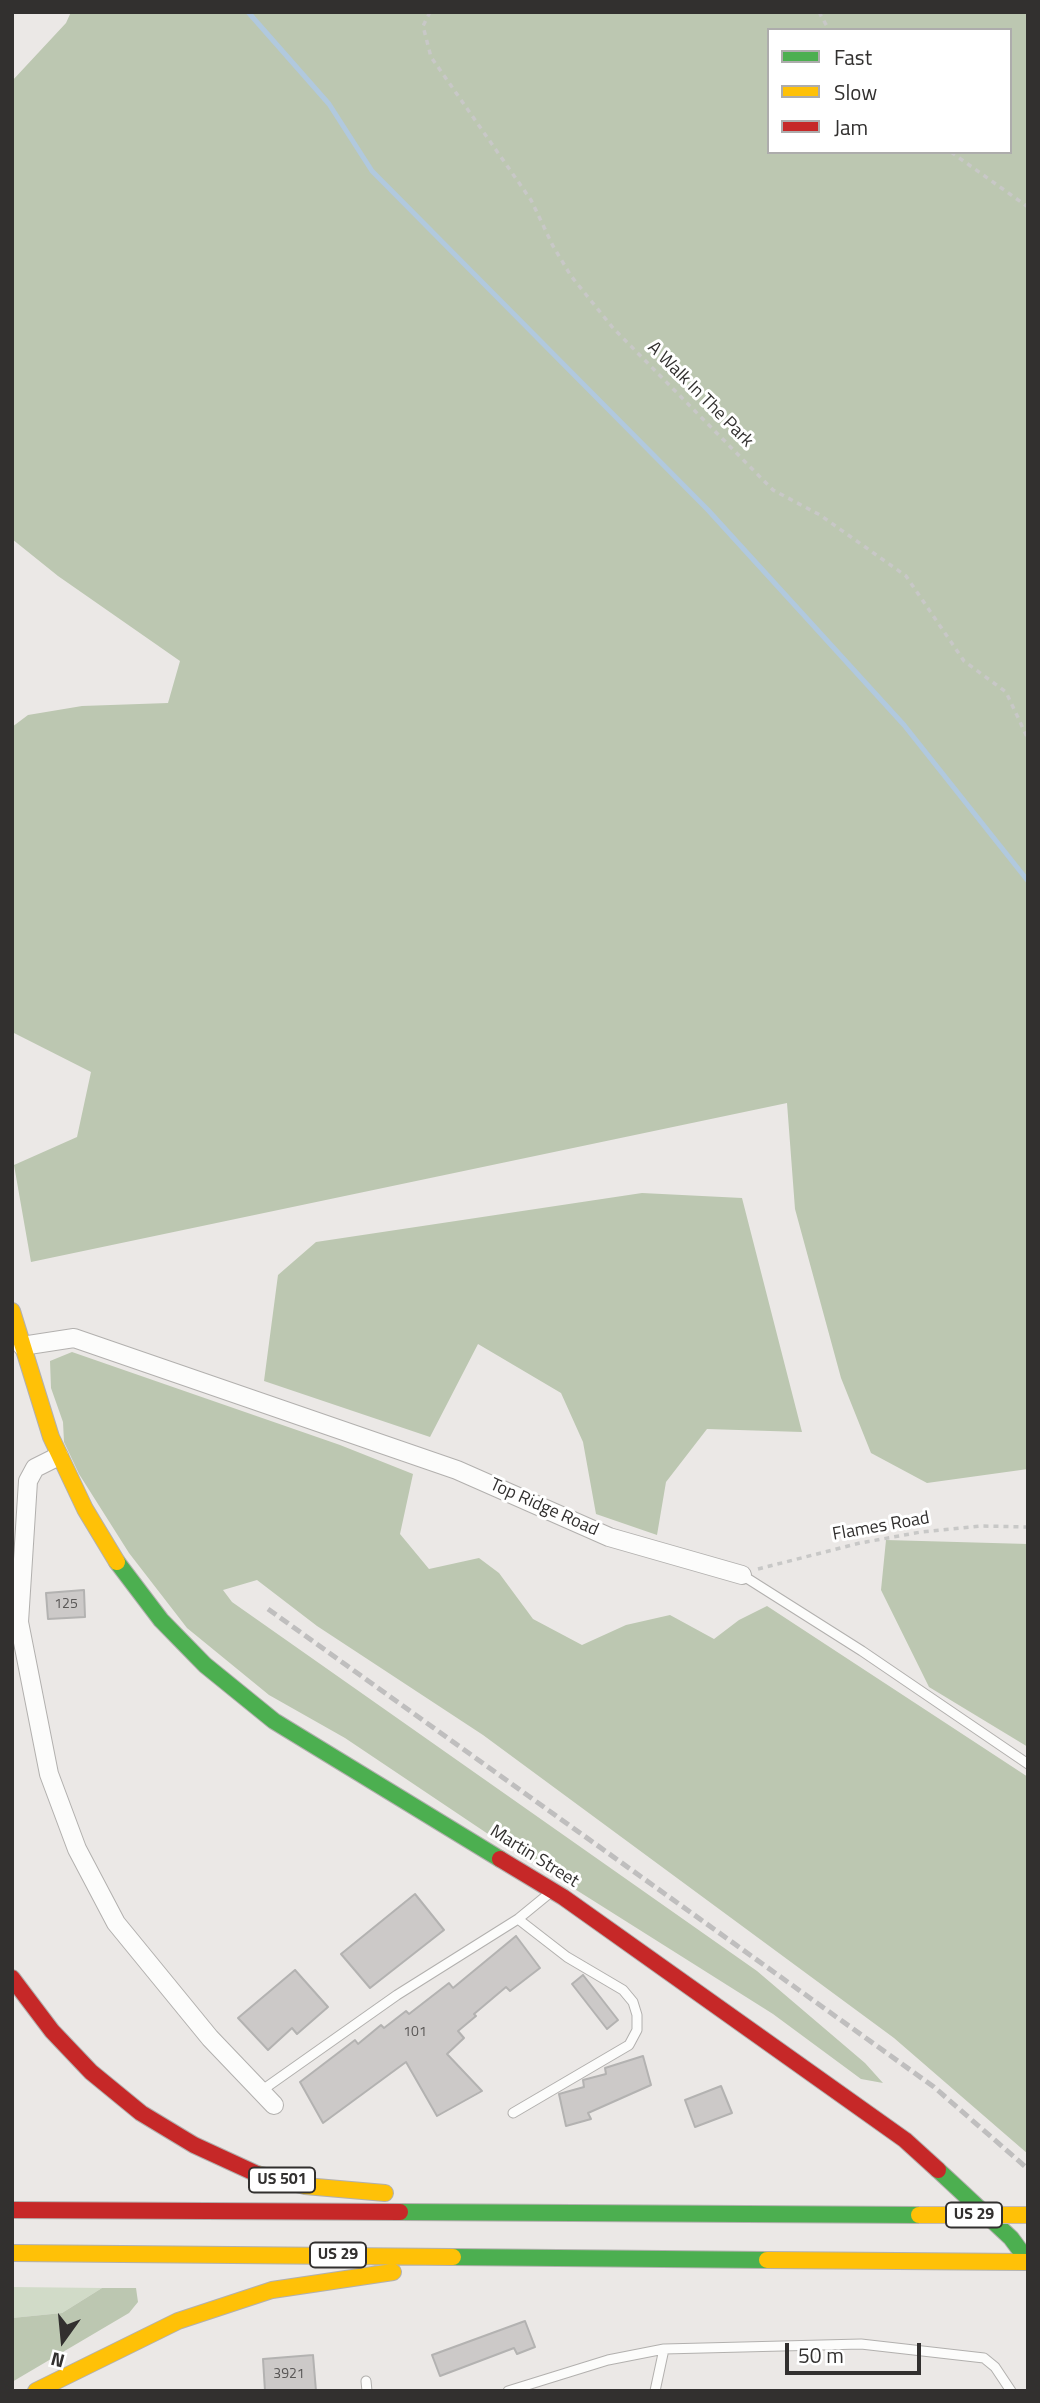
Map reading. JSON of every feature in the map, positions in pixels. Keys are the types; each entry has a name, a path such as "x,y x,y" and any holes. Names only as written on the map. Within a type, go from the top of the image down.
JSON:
{"main road":[{"name":"Martin Street","path":"12,1311 59,1456 85,1509 125,1575 162,1620 205,1665 274,1721 552,1891 905,2140 1011,2238 1028,2261"},
{"name":"US 501","path":"12,1978 52,2031 91,2072 141,2113 194,2145 247,2171 305,2186 401,2194"},
{"path":"441,2196 521,2200 624,2212"},
{"name":"US 29","path":"12,2210 1028,2215"},
{"name":"US 29","path":"12,2253 1028,2261"},
{"path":"36,2391 178,2321 272,2290 379,2272 664,2259"}],"street":[{"name":"Top Ridge Road","path":"22,1346 74,1338 457,1470 609,1537 742,1575"},
{"path":"59,1456 35,1468 28,1481 19,1622 49,1774 78,1849 116,1923 178,2002 274,2105"}],"lane":[{"name":"Top Ridge Road","path":"742,1575 862,1651 1028,1764"},
{"path":"261,2091 397,1995 518,1919 552,1891"},
{"path":"513,2113 629,2045 637,2030 637,2015 633,2003 623,1990 567,1957 518,1919"},
{"path":"508,2391 608,2360 664,2349 861,2344 984,2358 995,2367 1011,2391"},
{"path":"655,2391 664,2349"}],"path":[{"name":"A Walk In The Park","path":"430,12 423,26 431,57 531,200 552,246 571,276 613,328 773,490 820,515 862,548 906,576 964,661 1006,692 1028,739"},
{"path":"820,12 828,28"},
{"path":"954,154 1028,207"},
{"name":"Flames Road","path":"742,1575 807,1555 920,1532 982,1526 1028,1527"}],"green space":[{"path":"71,12 1028,12 1028,1469 927,1483 871,1453 841,1378 795,1209 787,1103 31,1262 14,1165 77,1137 91,1072 12,1032 12,727 28,715 82,706 168,703 180,661 58,576 12,539 12,81 66,23"},
{"path":"642,1193 742,1198 802,1432 707,1429 666,1482 657,1535 596,1514 583,1442 561,1393 478,1344 430,1437 264,1381 278,1275 316,1242"},
{"path":"72,1352 340,1445 413,1474 400,1534 429,1569 479,1558 499,1573 533,1619 582,1645 626,1625 670,1615 714,1639 739,1620 767,1606 1028,1777 1028,2154 894,2038 483,1735 317,1626 257,1580 223,1590 232,1602 757,1971 865,2063 883,2083 861,2079 773,2014 497,1840 345,1738 269,1695 187,1628 129,1553 79,1474 64,1442 63,1422 51,1388 50,1361"},
{"path":"886,1540 1028,1544 1028,1747 929,1687 881,1590"},
{"path":"12,2287 102,2288 62,2313 12,2318"},
{"path":"102,2288 136,2288 138,2302 129,2313 12,2382 12,2318 62,2313"}],"building":[{"path":"84,1590 85,1617 48,1619 46,1593"},
{"path":"415,1894 444,1930 370,1988 341,1954"},
{"path":"516,1936 540,1968 510,1991 506,1987 474,2014 476,2016 458,2031 464,2038 447,2054 482,2091 437,2116 406,2062 323,2123 300,2082 355,2040 358,2044 381,2025 384,2028 406,2011 409,2014 449,1983 453,1988"},
{"path":"295,1970 328,2007 297,2034 292,2028 268,2050 238,2018"},
{"path":"583,1975 618,2020 607,2029 572,1984"},
{"path":"643,2056 651,2085 588,2113 591,2119 566,2126 559,2094 584,2087 583,2080 606,2074 605,2068"},
{"path":"721,2086 732,2113 695,2127 685,2100"},
{"path":"525,2321 535,2347 517,2354 514,2348 440,2376 432,2355"},
{"path":"313,2355 316,2391 265,2391 263,2359"}],"waterway":[{"path":"248,12 329,104 372,171 708,510 904,725 1028,881"}],"railway":[{"path":"268,1609 934,2087 1028,2169"}],"traffic: fast":[{"path":"117,1562 161,1620 205,1665 274,1721 500,1859"},
{"path":"938,2170 1011,2238 1028,2261"},
{"path":"400,2212 919,2215"},
{"path":"453,2257 767,2260"}],"traffic: slow":[{"path":"12,1311 51,1437 85,1509 117,1562"},
{"path":"257,2174 305,2186 385,2193"},
{"path":"919,2215 1028,2215"},
{"path":"12,2253 453,2257"},
{"path":"767,2260 1028,2262"},
{"path":"36,2391 178,2321 272,2290 393,2272"}],"traffic: jam":[{"path":"500,1859 563,1897 905,2140 938,2170"},
{"path":"12,1978 52,2031 91,2072 141,2113 194,2145 257,2174"},
{"path":"12,2210 400,2212"}]}
